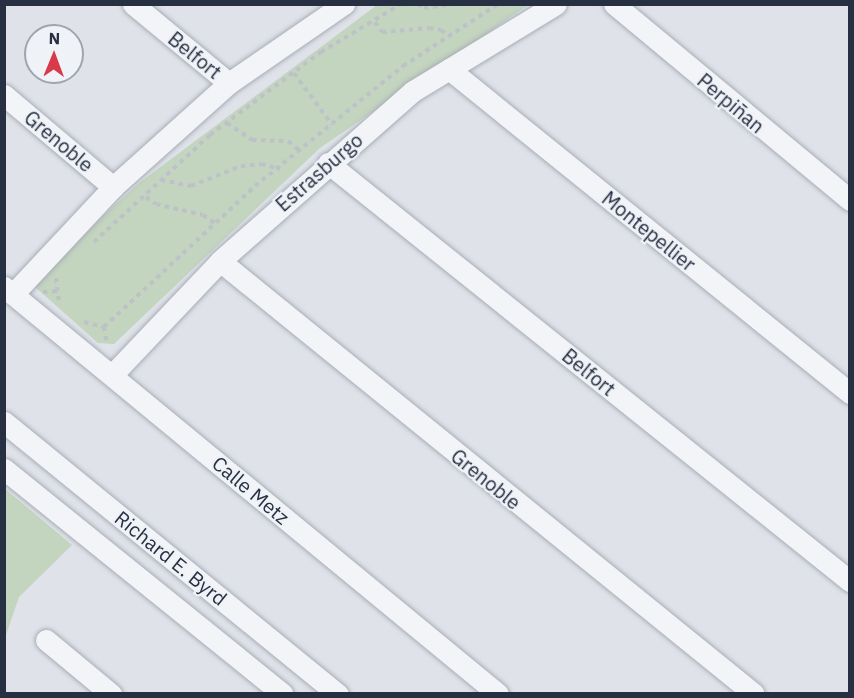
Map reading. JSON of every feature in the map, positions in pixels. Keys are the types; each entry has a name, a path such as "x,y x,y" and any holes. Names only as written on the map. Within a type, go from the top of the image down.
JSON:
{"street":[{"name":"Belfort","path":"133,4 229,83"},
{"path":"9,291 113,187 229,83 344,4"},
{"name":"Estrasburgo","path":"112,375 220,261 328,163 413,91 556,4"},
{"name":"Perpiñan","path":"614,4 849,200"},
{"name":"Montepellier","path":"449,69 849,393"},
{"name":"Grenoble","path":"4,95 113,187"},
{"name":"Belfort","path":"328,163 849,581"},
{"name":"Grenoble","path":"220,261 754,693"},
{"name":"Calle Metz","path":"9,291 498,693"},
{"name":"Richard E. Byrd","path":"4,422 338,693"},
{"name":"Richard E. Byrd","path":"4,469 283,693"},
{"path":"46,640 111,693"}],"path":[{"path":"86,250 227,123 321,52 375,22 401,4"},
{"path":"418,4 424,8 453,4"},
{"path":"76,316 86,324 104,327 255,186 280,170 403,66 498,4"},
{"path":"375,22 382,32 429,28 441,30 448,36"},
{"path":"294,74 332,125"},
{"path":"227,123 252,140 288,141 301,152"},
{"path":"162,180 177,186 191,186 241,166 261,164 280,170"},
{"path":"146,196 156,204 203,214 215,223"},
{"path":"63,271 56,278 58,301 67,309"}],"green space":[{"path":"377,5 528,5 320,148 114,344 98,343 34,286 52,263 139,183"},
{"path":"5,489 72,545 19,597 5,638"}]}
